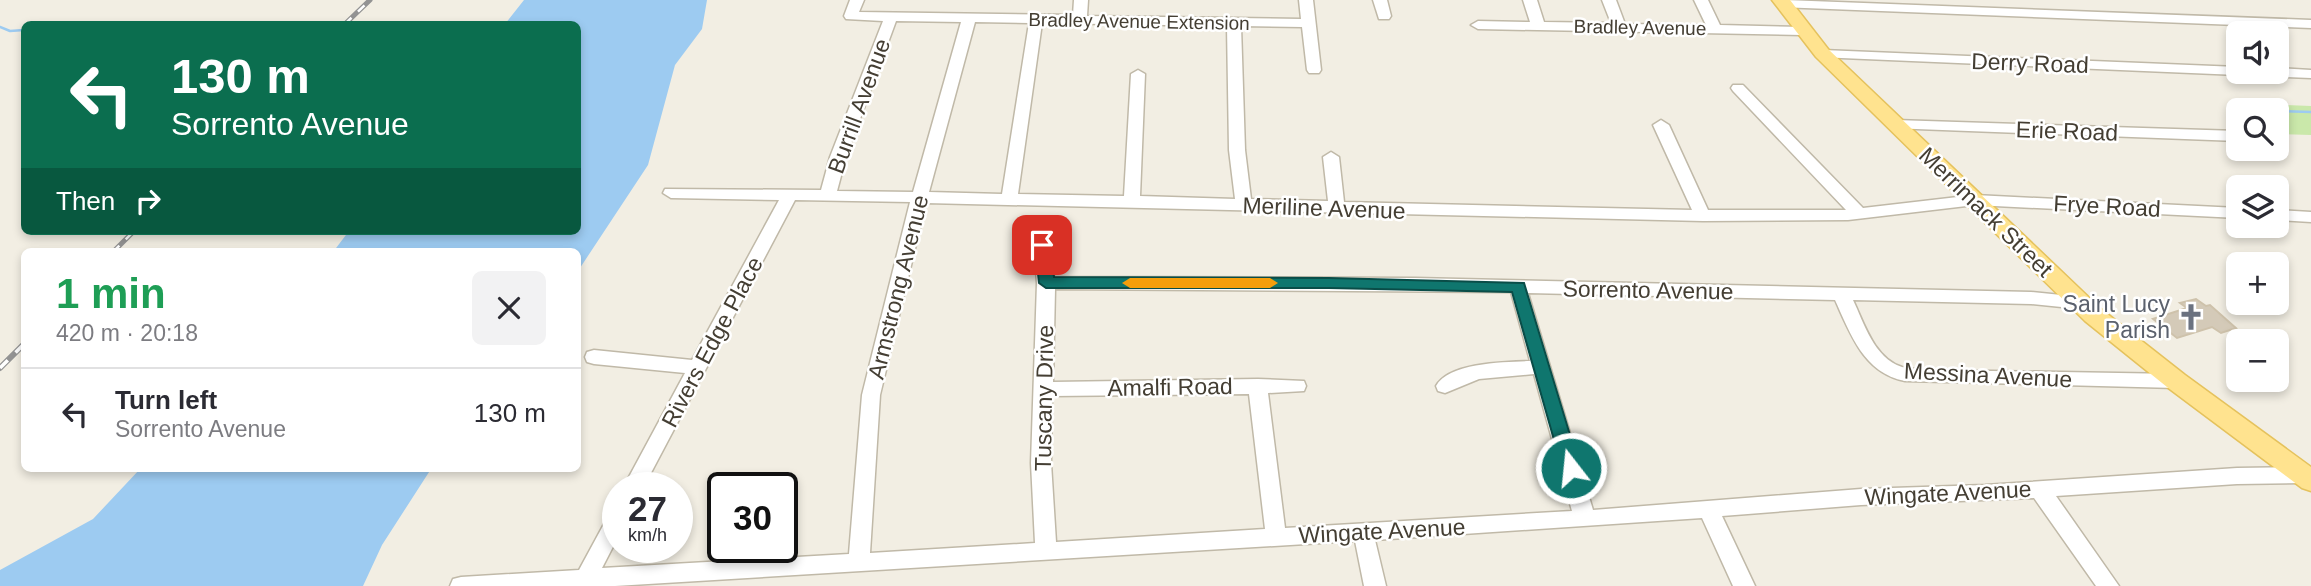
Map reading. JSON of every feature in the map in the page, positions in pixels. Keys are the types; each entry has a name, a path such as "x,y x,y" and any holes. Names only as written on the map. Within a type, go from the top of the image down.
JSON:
{"main road":[{"name":"Merrimack Street","path":"1782,2 1802,31 1823,54 2081,303 2176,381 2307,478"}],"street":[{"path":"857,0 851,16 969,18"},
{"path":"1080,20 1082,0"},
{"path":"1306,0 1314,70"},
{"path":"1380,0 1384,16"},
{"path":"1530,0 1538,26"},
{"path":"1609,0 1619,27"},
{"path":"1701,0 1714,28"},
{"path":"1782,2 2311,24"},
{"name":"Burrill Avenue","path":"827,196 838,157 891,17"},
{"name":"Bradley Avenue Extension","path":"969,18 1308,23"},
{"name":"Armstrong Avenue","path":"859,562 871,395 939,120 969,18"},
{"path":"1009,200 1036,19"},
{"path":"1234,22 1234,114 1244,205"},
{"name":"Bradley Avenue","path":"1478,24 1802,31"},
{"name":"Derry Road","path":"1823,54 2226,71"},
{"path":"2289,73 2311,74"},
{"path":"1132,201 1138,74"},
{"path":"1738,88 1860,214"},
{"path":"1661,125 1703,216"},
{"name":"Erie Road","path":"1895,125 2226,136"},
{"path":"1331,157 1337,207"},
{"name":"Meriline Avenue","path":"671,192 1703,216 1860,214 1975,200"},
{"name":"Rivers Edge Place","path":"642,472 790,195"},
{"name":"Frye Road","path":"1975,200 2226,212"},
{"path":"2289,216 2311,217"},
{"name":"Tuscany Drive","path":"1042,245 1046,283 1041,463 1046,551"},
{"name":"Sorrento Avenue","path":"1046,283 1329,283 2031,298 2081,303"},
{"path":"1518,287 1585,519"},
{"name":"Messina Avenue","path":"1842,295 1870,352 1886,367 1899,373 1936,377 2176,381"},
{"path":"594,357 698,367"},
{"path":"1445,386 1458,377 1475,371 1541,367"},
{"path":"1258,386 1276,537"},
{"name":"Amalfi Road","path":"1043,389 1297,386"},
{"name":"Wingate Avenue","path":"461,586 1585,519 1861,497 2225,477 2307,478"},
{"path":"2039,488 2108,586"},
{"path":"1708,509 1744,586"},
{"path":"1363,532 1376,586"},
{"path":"585,579 602,547"}],"green space":[{"path":"2289,105 2311,106 2311,135 2289,134"}],"water":[{"path":"524,0 707,0 702,29 675,65 648,165 581,266 581,248 336,248 346,235 581,235 581,21 507,21"},
{"path":"137,472 429,472 382,545 363,586 0,586 0,570 93,519"}],"building":[{"name":"Saint Lucy Parish","path":"2196,299 2206,306 2210,305 2236,328 2226,329 2221,333 2212,327 2177,338 2153,319 2187,308 2180,303"}],"waterway":[{"path":"0,27 10,31 21,30"},
{"path":"2289,111 2311,112"}],"railway":[{"path":"348,21 370,0"},
{"path":"117,248 130,235"},
{"path":"0,368 21,347"}],"slow traffic":[{"path":"1130,283 1270,283"}],"place":[{"name":"Saint Lucy Parish","path":"2191,317"}],"route":[{"path":"1042,245 1046,283 1329,283 1518,287 1571,468"}]}
